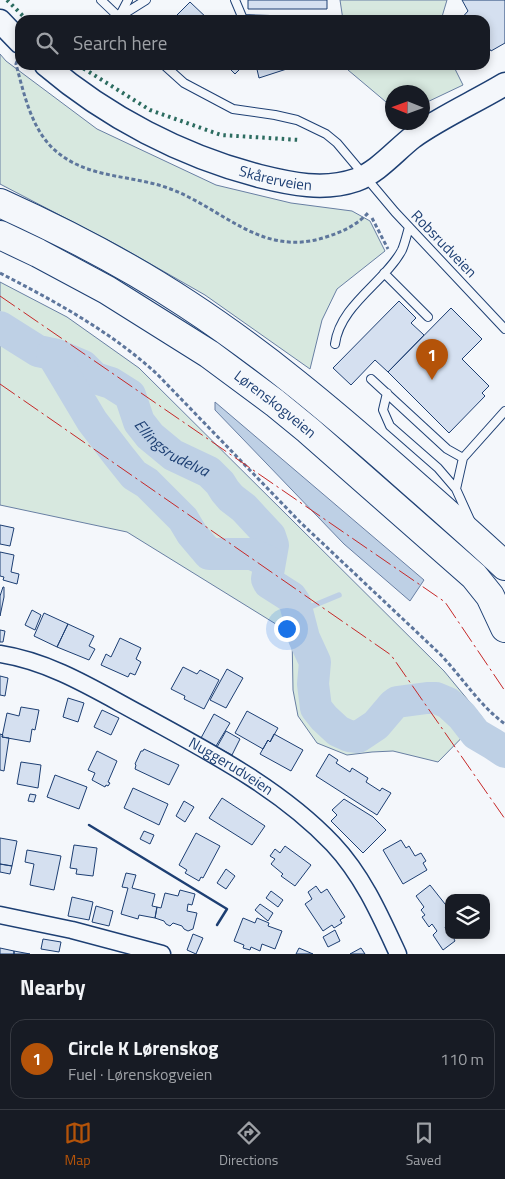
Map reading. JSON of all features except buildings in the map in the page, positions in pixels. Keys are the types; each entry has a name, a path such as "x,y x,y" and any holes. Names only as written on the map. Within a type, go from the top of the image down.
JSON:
{"highway":[{"name":"Lørenskogveien","path":"1,204 78,241 152,282 260,354 326,407 505,566"},
{"name":"Lørenskogveien","path":"1,235 69,269 139,309 209,354 275,403 474,576 490,596 505,628"}],"street":[{"path":"0,21 15,44"},
{"name":"Skårerveien","path":"53,70 96,102 141,130 216,163 301,185 331,185 364,176 414,136 505,84"},
{"name":"Nuggerudveien","path":"0,654 47,666 67,676 162,726 275,793 321,832 352,867 371,896 398,954"},
{"path":"0,916 72,930 162,954"}],"lane":[{"path":"101,0 116,15"},
{"path":"122,15 128,0"},
{"path":"125,15 146,0"},
{"path":"235,0 241,15"},
{"name":"Robsrudveien","path":"170,70 184,83 233,110 275,115 297,120 326,134 337,143 409,227 503,324"},
{"path":"335,344 336,333 359,298 384,273 402,249 409,227"},
{"path":"384,273 428,317"},
{"path":"371,379 447,449 463,458"},
{"path":"387,393 383,410 390,426 438,468 456,488 476,539"},
{"path":"456,488 463,458 505,411"}],"path":[{"path":"18,70 38,129 57,152 78,166 92,171 151,183 178,192 254,234 276,241 296,243 322,239 353,226 368,213"},
{"path":"372,218 394,260"},
{"path":"0,273 80,316 136,355 157,374 300,522 446,660 485,707 505,724"}],"shaded area":[{"path":"340,0 447,0 442,15 342,15"},
{"path":"0,54 15,68 15,70 18,70 97,129 216,185 291,203 352,211 370,221 385,251 337,289 322,320 310,369 205,295 121,247 0,184"},
{"path":"348,70 456,70 463,85 430,101 430,85 385,85 385,101"},
{"path":"0,282 67,317 139,368 444,671 482,717 438,762 393,751 347,755 317,743 298,716 293,690 292,634 127,532 0,505"}],"water":[{"path":"215,402 424,580 410,601 344,544 215,410"}],"waterway":[{"name":"Ellingsrudelva","path":"0,327 38,351 57,355 83,366 95,378 111,383 130,395 139,422 150,436 173,455 209,472 231,498 244,508 270,536 273,545 267,579 269,583 291,597 295,603 304,638 315,662 313,684 316,708 338,731 349,736 358,737 376,725 397,702 436,698 448,703 462,716 476,734 505,752"},
{"name":"Ellingsrudelva","path":"52,354 92,421 118,455 134,475 147,483 183,519 192,534 209,554 252,554 269,562"},
{"path":"298,612 339,595"}],"hedge":[{"path":"7,0 22,15"},
{"path":"86,70 150,110 221,135 300,140"}],"wall":[{"path":"89,825 227,909 217,925"}],"power":[{"path":"0,296 445,602 505,691"},
{"path":"0,384 391,655 505,819"}],"place":[{"name":"Circle K Lørenskog","path":"432,380"}]}
